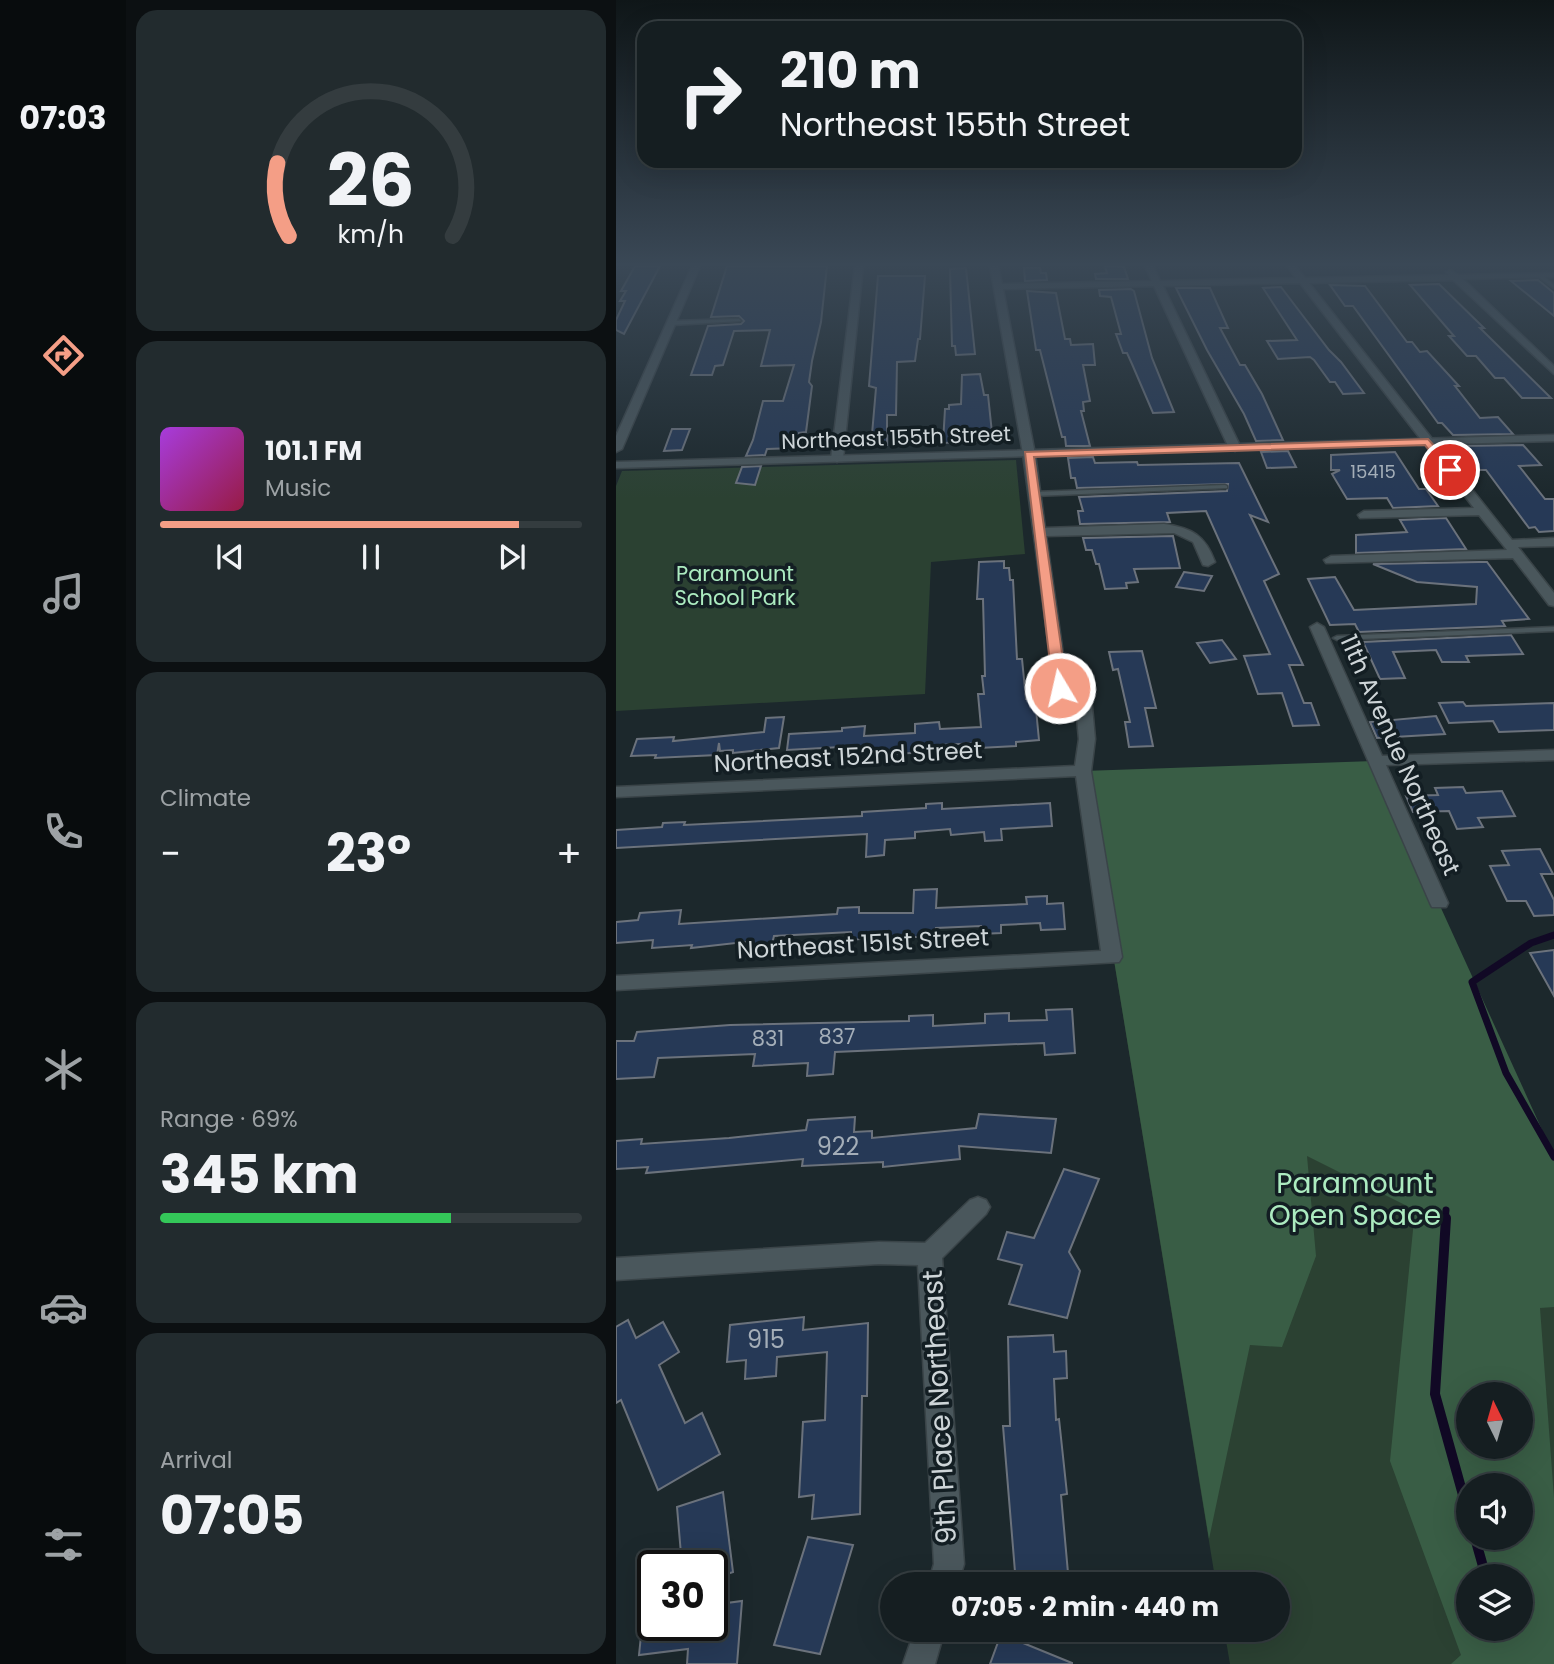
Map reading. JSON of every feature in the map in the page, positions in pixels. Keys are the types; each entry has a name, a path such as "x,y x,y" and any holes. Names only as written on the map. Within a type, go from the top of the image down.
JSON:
{"street":[{"path":"616,449 663,344"},
{"path":"837,459 850,344"},
{"path":"1009,344 1029,454 1060,688"},
{"path":"1186,344 1235,448"},
{"path":"1352,344 1512,549 1549,589 1554,602"},
{"path":"1525,344 1554,371"},
{"name":"Northeast 155th Street","path":"616,465 1554,438"},
{"path":"1364,514 1482,511"},
{"path":"1039,532 1164,528 1181,530 1195,535 1202,542 1208,562"},
{"path":"1331,560 1512,549 1554,542"},
{"name":"11th Avenue Northeast","path":"1317,627 1439,903"},
{"path":"1083,696 1087,739 1083,771"},
{"path":"1374,761 1554,755"},
{"name":"Northeast 152nd Street","path":"616,792 1083,771"},
{"name":"Northeast 151st Street","path":"616,984 1112,957 1083,771"},
{"name":"9th Place Northeast","path":"947,1572 949,1564 930,1254 978,1207"},
{"path":"616,1269 879,1253 930,1254"},
{"path":"919,1664 926,1642"}],"lane":[{"path":"1034,494 1225,487"},
{"path":"1337,638 1554,629"}],"green space":[{"name":"Paramount School Park","path":"1016,460 1025,554 931,562 925,694 616,711 616,486 622,471"},
{"name":"Paramount Open Space","path":"1374,761 1554,1156 1554,1307 1540,1308 1554,1498 1554,1664 1451,1664 1461,1655 1390,1461 1415,1210 1307,1156 1316,1256 1282,1347 1250,1345 1209,1539 1083,771"},
{"name":"Paramount Open Space","path":"1083,771 1554,1156 1554,1664 1230,1664 1226,1642 1290,1642 1290,1572 1214,1572"}],"building":[{"path":"702,344 730,344 723,365 715,366 712,375 691,375"},
{"path":"767,344 816,344 809,382 812,386 806,432 799,433 796,448 767,449 765,455 746,456 763,401 783,401 794,365 761,366"},
{"path":"872,344 917,344 915,361 897,362 896,415 887,415 887,445 871,446 876,388 869,386"},
{"path":"952,344 974,344 975,354 956,355 955,346"},
{"path":"1035,344 1093,344 1095,365 1083,365 1090,401 1083,402 1084,411 1081,411 1090,446 1066,446 1040,350 1036,350"},
{"path":"1120,344 1148,344 1174,412 1153,413 1127,353 1123,353"},
{"path":"1204,344 1228,344 1240,365 1245,365 1262,394 1283,440 1256,441 1244,414"},
{"path":"1269,344 1324,344 1364,393 1343,394 1310,357 1278,359"},
{"path":"1380,344 1413,344 1420,352 1427,351 1459,386 1455,386 1480,418 1498,417 1513,434 1453,435 1442,423 1438,423"},
{"path":"1456,344 1496,344 1551,398 1522,398 1504,378 1495,378 1476,356 1467,356"},
{"path":"980,374 984,395 988,395 992,433 984,434 985,441 943,443 945,409 949,409 949,405 961,404 962,375"},
{"path":"672,429 690,429 682,450 664,451"},
{"path":"1523,445 1541,465 1519,466 1545,499 1554,499 1554,531 1539,532 1535,527 1529,528 1486,470 1480,470 1461,446"},
{"path":"1288,451 1296,467 1267,468 1261,452"},
{"path":"1395,452 1419,489 1426,489 1438,506 1393,508 1387,498 1347,499 1332,474 1340,470 1331,470 1331,455"},
{"path":"1093,457 1095,463 1137,462 1138,465 1239,463 1268,522 1250,515 1279,574 1264,581 1303,665 1289,665 1304,703 1311,703 1319,725 1293,726 1282,693 1258,694 1244,656 1270,654 1206,511 1167,513 1170,522 1080,524 1078,511 1083,511 1079,497 1227,491 1228,484 1077,488 1075,478 1071,478 1068,458"},
{"path":"761,466 755,485 736,483 742,467"},
{"path":"1446,518 1466,549 1356,553 1356,535 1407,532 1400,520"},
{"path":"1173,536 1180,568 1134,569 1138,582 1126,583 1127,588 1105,589 1099,564 1096,564 1092,550 1086,550 1083,538"},
{"path":"1004,561 1004,568 1009,568 1010,580 1013,580 1017,659 1022,659 1026,699 1035,699 1039,740 1016,742 1016,746 979,748 978,743 940,745 940,748 926,749 927,752 895,754 895,750 840,753 840,747 787,750 789,734 842,731 842,728 865,726 864,736 915,733 915,724 939,722 940,729 981,727 978,694 984,694 982,676 985,676 983,599 977,599 979,562"},
{"path":"1487,562 1529,619 1502,621 1505,626 1359,632 1355,624 1330,625 1308,579 1335,577 1354,610 1476,604 1477,587 1417,582 1373,564"},
{"path":"1184,572 1212,576 1204,591 1176,587"},
{"path":"1511,635 1523,654 1466,656 1469,662 1442,662 1436,650 1393,652 1405,678 1380,679 1363,642"},
{"path":"1222,640 1236,659 1210,663 1197,643"},
{"path":"1142,651 1156,708 1145,708 1153,746 1129,747 1125,722 1130,722 1118,669 1113,670 1109,652"},
{"path":"1463,702 1466,706 1554,703 1554,730 1499,732 1493,721 1449,723 1439,703"},
{"path":"1436,716 1445,734 1377,738 1370,722"},
{"path":"784,717 779,748 733,753 733,750 720,751 719,743 717,755 655,758 656,755 631,756 637,739 674,737 673,741 764,732 766,718"},
{"path":"1463,787 1466,793 1502,791 1515,816 1478,818 1483,827 1457,829 1449,811 1413,812 1406,796 1438,795 1435,788"},
{"path":"942,803 942,809 1050,803 1052,826 1001,829 1002,840 985,841 984,832 951,835 950,829 915,832 915,838 885,840 884,855 866,857 867,834 616,848 616,830 662,827 663,823 685,822 684,825 862,816 862,812 926,808 926,804"},
{"path":"1540,849 1553,874 1541,874 1554,900 1554,915 1534,916 1526,901 1507,901 1490,866 1509,865 1502,851"},
{"path":"937,889 936,908 1027,904 1026,897 1047,896 1047,904 1063,903 1065,929 1041,930 1040,923 1001,925 1001,933 981,934 981,926 936,928 935,937 913,937 913,934 851,940 851,932 774,936 772,944 753,945 753,941 691,948 692,945 652,948 653,940 616,943 616,922 638,920 640,913 681,910 679,924 837,914 838,908 859,907 859,913 913,913 914,890"},
{"path":"1554,950 1554,996 1530,953"},
{"path":"1072,1009 1075,1053 1045,1055 1044,1043 835,1052 833,1074 807,1076 808,1063 753,1066 755,1054 658,1058 654,1077 616,1079 616,1041 634,1041 637,1032 730,1025 909,1021 909,1016 933,1015 933,1026 985,1023 985,1014 1009,1013 1009,1021 1047,1020 1046,1010"},
{"path":"979,1114 1056,1119 1051,1153 959,1146 960,1159 883,1167 883,1162 802,1166 803,1159 646,1173 648,1167 616,1169 616,1141 642,1139 641,1144 729,1138 806,1130 808,1120 855,1117 854,1132 872,1131 872,1138 976,1128"},
{"path":"1064,1169 1099,1179 1069,1252 1080,1271 1067,1318 1009,1304 1022,1265 998,1259 1007,1232 1034,1238"},
{"path":"804,1317 803,1330 868,1323 867,1396 862,1396 860,1514 812,1519 814,1495 799,1497 803,1422 825,1420 827,1352 777,1357 776,1376 745,1379 746,1360 727,1362 730,1325"},
{"path":"628,1320 636,1338 663,1322 679,1352 659,1365 685,1423 702,1413 720,1454 658,1490 621,1400 616,1403 616,1327"},
{"path":"1053,1335 1054,1352 1066,1351 1067,1378 1054,1379 1056,1420 1059,1419 1067,1494 1061,1495 1068,1572 1015,1572 1003,1426 1010,1426 1008,1337"},
{"path":"723,1492 733,1572 728,1574 728,1550 681,1550 677,1507"},
{"path":"808,1537 853,1545 820,1654 774,1645"},
{"path":"742,1601 737,1664 687,1664 688,1649 639,1655 640,1641 728,1641 728,1603"},
{"path":"998,1642 1021,1642 1072,1663 1072,1664 990,1664"}],"waterway":[{"path":"1554,935 1531,943 1472,982 1506,1073 1554,1157"},
{"path":"1445,1219 1446,1210"},
{"path":"1446,1218 1435,1394 1457,1473"},
{"path":"1478,1550 1482,1564"}],"route":[{"path":"1060,688 1029,454 1428,442 1450,470"}]}
